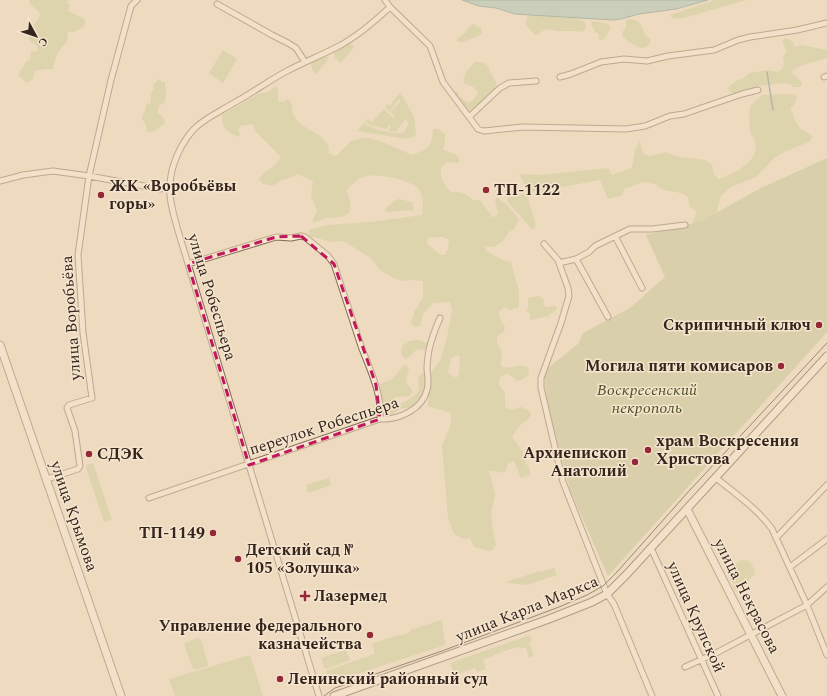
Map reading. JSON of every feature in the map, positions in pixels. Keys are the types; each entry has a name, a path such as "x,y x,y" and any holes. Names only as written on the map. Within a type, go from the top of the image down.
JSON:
{"main road":[{"name":"улица Крымова","path":"0,345 121,696"},
{"name":"улица Карла Маркса","path":"334,696 554,617 592,602 607,594 617,585 827,356"},
{"name":"улица Некрасова","path":"687,509 750,636 782,696"}],"street":[{"path":"127,0 131,6"},
{"name":"улица Воробьёва","path":"47,479 78,469 80,466 75,431 67,408 69,405 92,398 82,333 78,255 89,176 111,80 131,6 137,0"},
{"path":"385,0 390,8 430,46 443,82 478,129 484,131 523,127 626,129 645,126 670,116 684,114 758,90"},
{"path":"217,4 296,48 305,62"},
{"name":"улица Робеспьера","path":"319,696 177,227 169,190 174,164 184,142 194,129 205,119 233,104 286,71 351,39 390,8"},
{"path":"560,77 600,62 624,59 647,61 668,56 714,50 738,40 750,37 797,30 827,23"},
{"path":"469,117 500,88 509,83 536,81"},
{"path":"0,181 22,175 53,171 161,189"},
{"path":"559,263 576,259 589,252 595,246 630,229 652,229 685,225"},
{"path":"615,236 642,288"},
{"path":"188,264 276,237 305,237 328,256 334,264 376,385 381,410 380,419"},
{"path":"544,244 559,263 560,270 568,288 569,296 541,378 541,388 563,482 607,594 614,604 652,696"},
{"path":"576,259 608,316"},
{"name":"переулок Робеспьера","path":"150,498 380,419 388,420 410,412 419,404 427,391 429,351 440,318"},
{"path":"715,477 766,521 776,538 807,604 826,649 827,655"},
{"path":"776,538 827,485"},
{"path":"790,567 827,539"},
{"name":"улица Крупской","path":"651,548 718,696"},
{"path":"686,667 750,636 807,604 827,587"}],"highlighted area":[{"path":"301,236 334,264 376,385 380,419 249,465 188,264 276,237"}],"green space":[{"path":"30,0 71,0 67,2 70,6 68,11 85,19 84,27 73,32 68,32 67,42 57,54 53,69 35,71 31,81 27,83 18,75 26,62 31,59 31,52 38,51 37,46 30,41 29,35 41,14 29,3"},
{"path":"715,0 747,0 680,19 672,18 670,15"},
{"path":"529,15 573,18 584,21 586,27 583,32 546,29 536,35 526,25 527,17"},
{"path":"628,19 637,21 643,29 645,35 651,39 646,47 638,47 622,36 626,27 626,21"},
{"path":"593,21 606,23 611,26 604,39 599,39 599,34 595,32 591,24"},
{"path":"473,24 481,28 482,34 463,42 457,42 457,39"},
{"path":"785,38 792,41 795,47 801,45 827,50 827,58 800,66 791,72 802,82 801,86 799,87 792,87 791,84 784,83 759,86 746,92 734,94 730,92 728,88 731,85 750,73 768,70 778,72 782,69 784,64 783,57 787,51 782,41"},
{"path":"348,44 353,45 354,47 341,63 335,58 334,52"},
{"path":"223,50 237,59 223,83 209,73"},
{"path":"324,56 328,57 327,61 315,75 311,66 312,62"},
{"path":"475,62 483,62 488,66 496,82 495,89 492,93 472,111 468,110 454,92 458,91 459,96 468,103 475,98 478,93 476,89 464,83 463,80 467,71"},
{"path":"159,79 161,82 165,82 166,92 165,102 159,106 157,112 164,118 165,123 154,131 147,132 146,125 142,117 146,109 146,104 151,103 151,94 154,89 153,85"},
{"path":"275,86 278,88 278,101 283,102 288,99 292,104 295,118 303,126 322,138 328,145 329,154 336,156 352,140 365,138 383,142 411,155 425,150 432,140 433,129 438,129 445,134 443,150 455,154 459,158 459,163 447,162 442,166 441,177 449,190 451,192 464,193 473,200 480,200 493,218 498,213 495,200 497,197 508,206 519,219 514,229 509,232 503,241 494,247 485,247 487,252 511,262 519,292 519,307 511,310 504,307 499,312 499,317 505,327 503,333 497,336 497,341 502,352 501,366 525,366 528,368 529,374 525,378 518,381 508,374 505,374 500,377 499,383 505,393 506,408 512,410 521,407 531,413 530,418 520,425 512,437 523,452 530,470 530,475 521,478 514,461 508,464 506,471 501,473 489,471 495,494 491,514 496,545 491,551 474,547 470,537 464,539 454,534 448,518 442,446 451,424 451,413 428,406 432,371 440,361 447,337 452,311 450,302 433,303 423,314 420,326 416,327 411,324 414,312 423,298 423,281 402,281 392,277 380,270 371,258 344,241 332,242 309,236 309,230 328,225 371,222 422,215 423,200 420,191 411,184 396,179 380,176 364,177 356,181 347,190 350,200 350,208 347,214 340,217 327,218 313,222 317,211 311,196 313,181 298,174 276,183 274,186 263,184 259,179 265,172 276,164 281,157 256,132 253,124 240,126 238,129 240,135 237,137 225,129 222,121 222,115 258,94 270,91","holes":["443,237 449,240 445,255 441,255 427,244 429,238","458,355 460,357 459,371 456,378 448,373 451,358"]},
{"path":"400,92 414,117 415,136 407,139 357,131 364,123 383,131 403,133 409,124 406,119 396,131 397,132 388,131 391,127 390,125 386,129 370,125 365,121 368,119 372,122 384,109 393,118 395,116 390,112 401,101 399,99 389,112 385,108 387,104 390,106"},
{"path":"788,94 797,96 795,103 790,109 798,125 801,129 813,137 809,142 784,152 774,158 756,177 731,187 721,196 716,214 690,228 697,212 689,206 688,197 681,193 664,190 655,184 643,182 624,189 622,195 608,199 600,180 529,193 519,174 540,175 608,168 612,175 632,168 635,150 640,141 643,154 650,156 666,152 679,157 705,160 712,165 714,174 719,179 732,174 744,166 754,155 756,149 750,130 750,106 762,95"},
{"name":"Воскресенский некрополь","path":"827,158 827,332 608,576 570,490 546,399 545,376 548,368 578,344 583,333 630,308 665,277 646,235 702,221 759,189"},
{"path":"525,193 528,194 529,203 534,217 534,229 531,228 507,201 509,197"},
{"path":"399,199 412,202 414,208 413,210 385,211 386,208 394,201"},
{"path":"540,296 544,300 544,306 549,307 555,305 557,309 548,316 530,320 530,313 526,312 528,308 528,298"},
{"path":"418,340 428,343 427,349 416,350 408,358 404,358 401,354 402,346 410,341"},
{"path":"404,365 407,365 409,369 406,381 413,392 409,396 395,397 393,403 395,405 402,403 412,398 417,393 419,390 418,378 423,372 426,373 424,393 419,402 411,408 400,409 392,415 386,417 382,411 380,384 392,379"},
{"path":"93,463 112,520 104,522 87,471 86,465"},
{"path":"329,478 331,485 308,493 306,485"},
{"path":"742,560 749,561 755,570 754,575 741,585 738,591 735,591 733,587 734,584 730,580 731,576 729,567"},
{"path":"554,568 557,575 527,585 506,582 540,571"},
{"path":"442,620 445,645 360,673 355,677 330,685 326,671 375,654 372,644 411,632 410,630"},
{"path":"530,635 532,640 529,642 534,656 529,658 526,647 502,651 502,653 494,654 494,656 481,660 483,660 486,669 477,672 475,668 455,675 450,663"},
{"path":"198,638 201,640 208,664 207,666 195,670 192,667 184,644"},
{"path":"346,650 350,660 325,669 321,658"},
{"path":"250,655 263,696 175,696 169,679"}],"shaded area":[{"path":"462,0 708,0 676,9 639,14 612,20 515,14 496,8 479,6"}],"waterway":[{"path":"767,72 773,110"}],"tram line":[{"path":"324,696 335,688 442,651 559,607 587,595 603,586 827,343"}],"place":[{"name":"ТП-1122","path":"486,190"},
{"name":"ЖК «Воробьёвы горы»","path":"101,195"},
{"name":"Скрипичный ключ","path":"819,325"},
{"name":"Могила пяти комисаров","path":"781,366"},
{"name":"храм Воскресения Христова","path":"648,450"},
{"name":"СДЭК","path":"89,454"},
{"name":"Архиепископ Анатолий","path":"635,462"},
{"name":"ТП-1149","path":"213,533"},
{"name":"Детский сад № 105 «Золушка»","path":"238,559"},
{"name":"Лазермед","path":"305,596"},
{"name":"Управление федерального казначейства","path":"370,635"},
{"name":"Ленинский районный суд","path":"280,679"}]}
